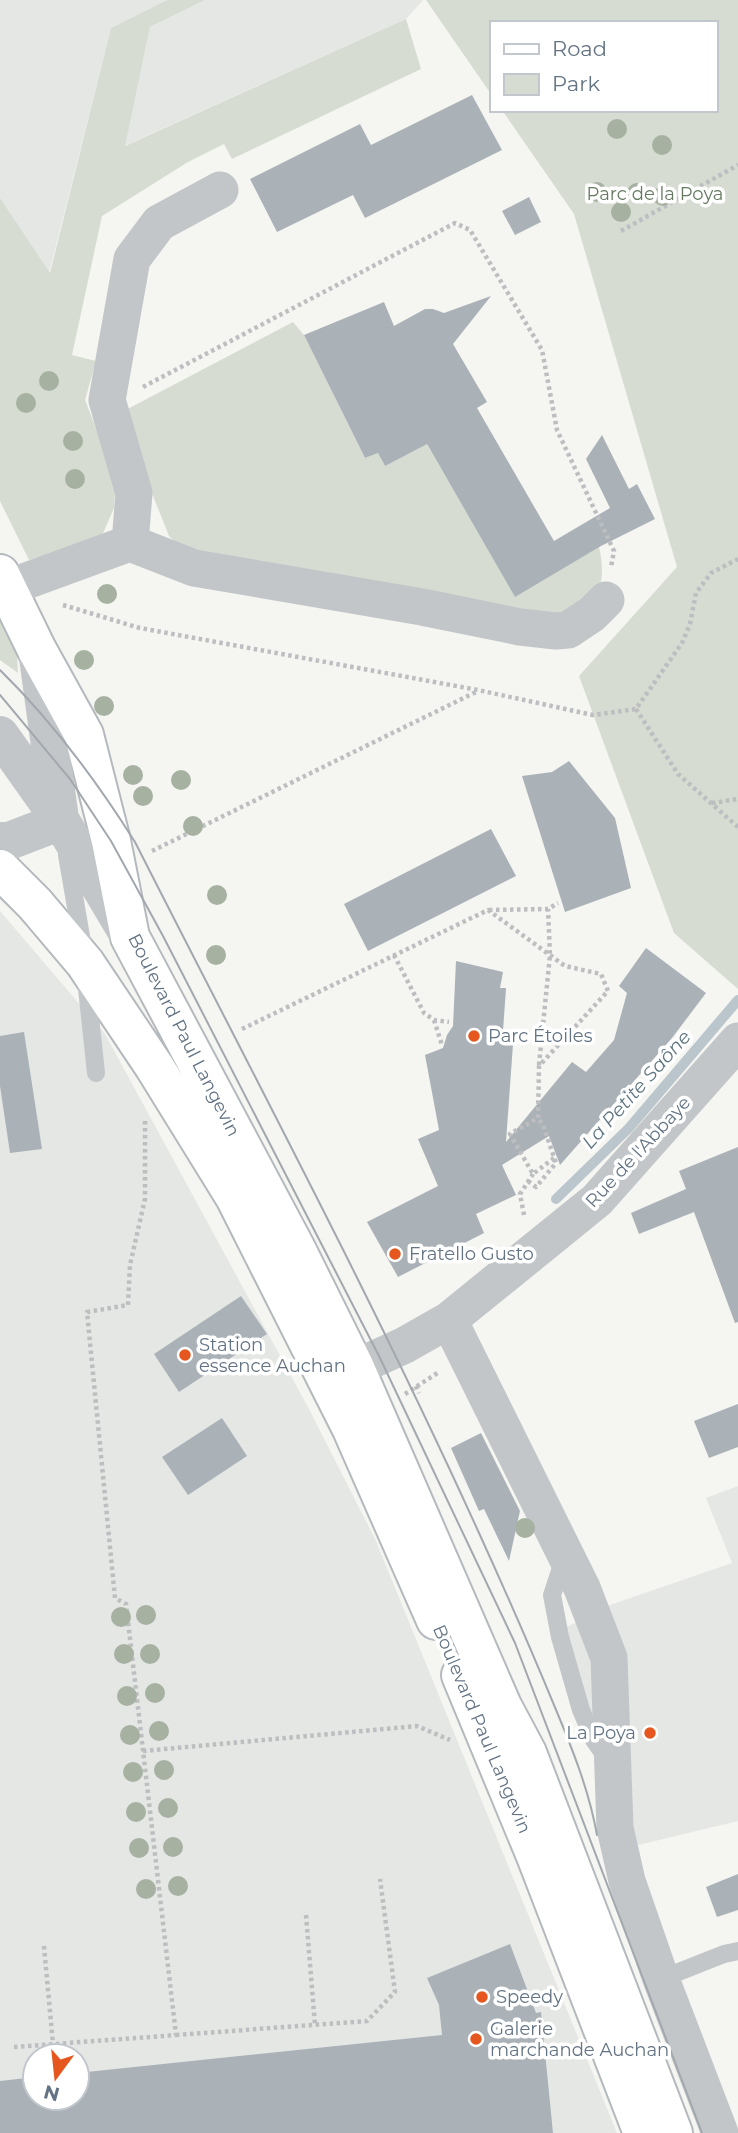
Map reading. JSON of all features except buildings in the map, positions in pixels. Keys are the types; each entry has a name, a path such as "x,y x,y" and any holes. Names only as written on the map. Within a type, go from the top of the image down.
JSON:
{"main road":[{"name":"Boulevard Paul Langevin","path":"4,581 37,650 84,736 111,841 130,937 296,1249 355,1368 502,1706 527,1753 673,2133"},
{"name":"Boulevard Paul Langevin","path":"0,869 35,904 85,962 154,1066 235,1197 305,1332 352,1429 458,1667 536,1856 643,2133"}],"street":[{"path":"130,542 134,493 107,400 132,259 159,223 220,190"},
{"path":"4,581 130,542 194,568 422,607 520,627 568,630 592,614 606,600"},
{"name":"Boulevard Paul Langevin","path":"37,650 61,821"},
{"path":"4,744 61,821 130,937"},
{"path":"0,841 20,837 61,821"},
{"name":"Rue de l'Abbaye","path":"355,1368 405,1345 449,1320 597,1200 738,1041"},
{"path":"449,1320 582,1588 608,1658 615,1828 627,1881 720,2133"},
{"name":"Boulevard Paul Langevin","path":"305,1332 355,1368"}],"lane":[{"path":"61,821 85,962 96,1073"},
{"path":"661,1979 738,1951"}],"path":[{"path":"621,232 738,165"},
{"path":"108,405 455,223 470,230 542,350 557,430 614,551 606,600"},
{"path":"4,581 140,628 478,690 593,715 636,709 682,643 690,624 696,593 712,573 738,559"},
{"path":"152,850 478,690"},
{"path":"636,709 678,774 738,827"},
{"path":"711,803 738,799"},
{"path":"242,1029 488,910 548,909 558,903"},
{"path":"548,909 551,955 539,1066 538,1118 543,1125 554,1158 556,1164 536,1187 528,1181 554,1158"},
{"path":"488,910 565,966 601,974 608,991 539,1066"},
{"path":"394,956 424,1013 434,1020 449,1022"},
{"path":"434,1020 442,1045"},
{"path":"145,1114 145,1199 130,1265 128,1305 87,1311 115,1598 126,1604 176,2035"},
{"path":"533,1174 510,1134 538,1118"},
{"path":"416,1386 419,1393"},
{"path":"143,1751 417,1726 455,1743"},
{"path":"80,2042 367,2021 395,1992 380,1879"},
{"path":"306,1915 315,2025"},
{"path":"44,1946 53,2042"},
{"path":"13,2047 21,2046"}],"shaded area":[{"path":"0,0 167,0 111,28 49,273 0,198"},
{"path":"205,0 423,0 406,19 124,146 150,27"},
{"path":"0,911 105,1034 309,1409 376,1541 617,2133 0,2133"},
{"path":"738,1486 738,1821 634,1846 551,1635 610,1605 732,1563 706,1498"}],"green space":[{"path":"167,0 205,0 150,27 125,146 406,19 421,69 232,159 224,144 188,162 102,216 72,355 96,361 85,400 116,479 114,508 100,540 29,560 0,501 0,198 50,273 111,28"},
{"name":"Parc de la Poya","path":"426,0 738,0 738,989 674,933 579,676 677,567 574,214 503,112 717,112 717,21 490,21 490,93"},
{"path":"293,322 304,335 365,458 378,453 385,466 425,441 515,596 599,547 602,568 596,596 576,609 544,622 183,550 169,536 120,413"},
{"path":"0,620 17,654 18,673 0,660"}],"waterway":[{"name":"La Petite Saône","path":"556,1199 629,1128 738,1000"}],"tram line":[{"path":"0,670 38,710 72,752 135,842 354,1272 439,1446 561,1721 585,1785 597,1835"},
{"path":"0,695 70,779 111,841 163,936 379,1356 515,1643 702,2133"}],"place":[{"name":"Parc Étoiles","path":"474,1036"},
{"name":"Fratello Gusto","path":"395,1254"},
{"name":"Station essence Auchan","path":"185,1355"},
{"name":"La Poya","path":"650,1733"},
{"name":"Speedy","path":"482,1997"},
{"name":"Galerie marchande Auchan","path":"476,2039"}]}
